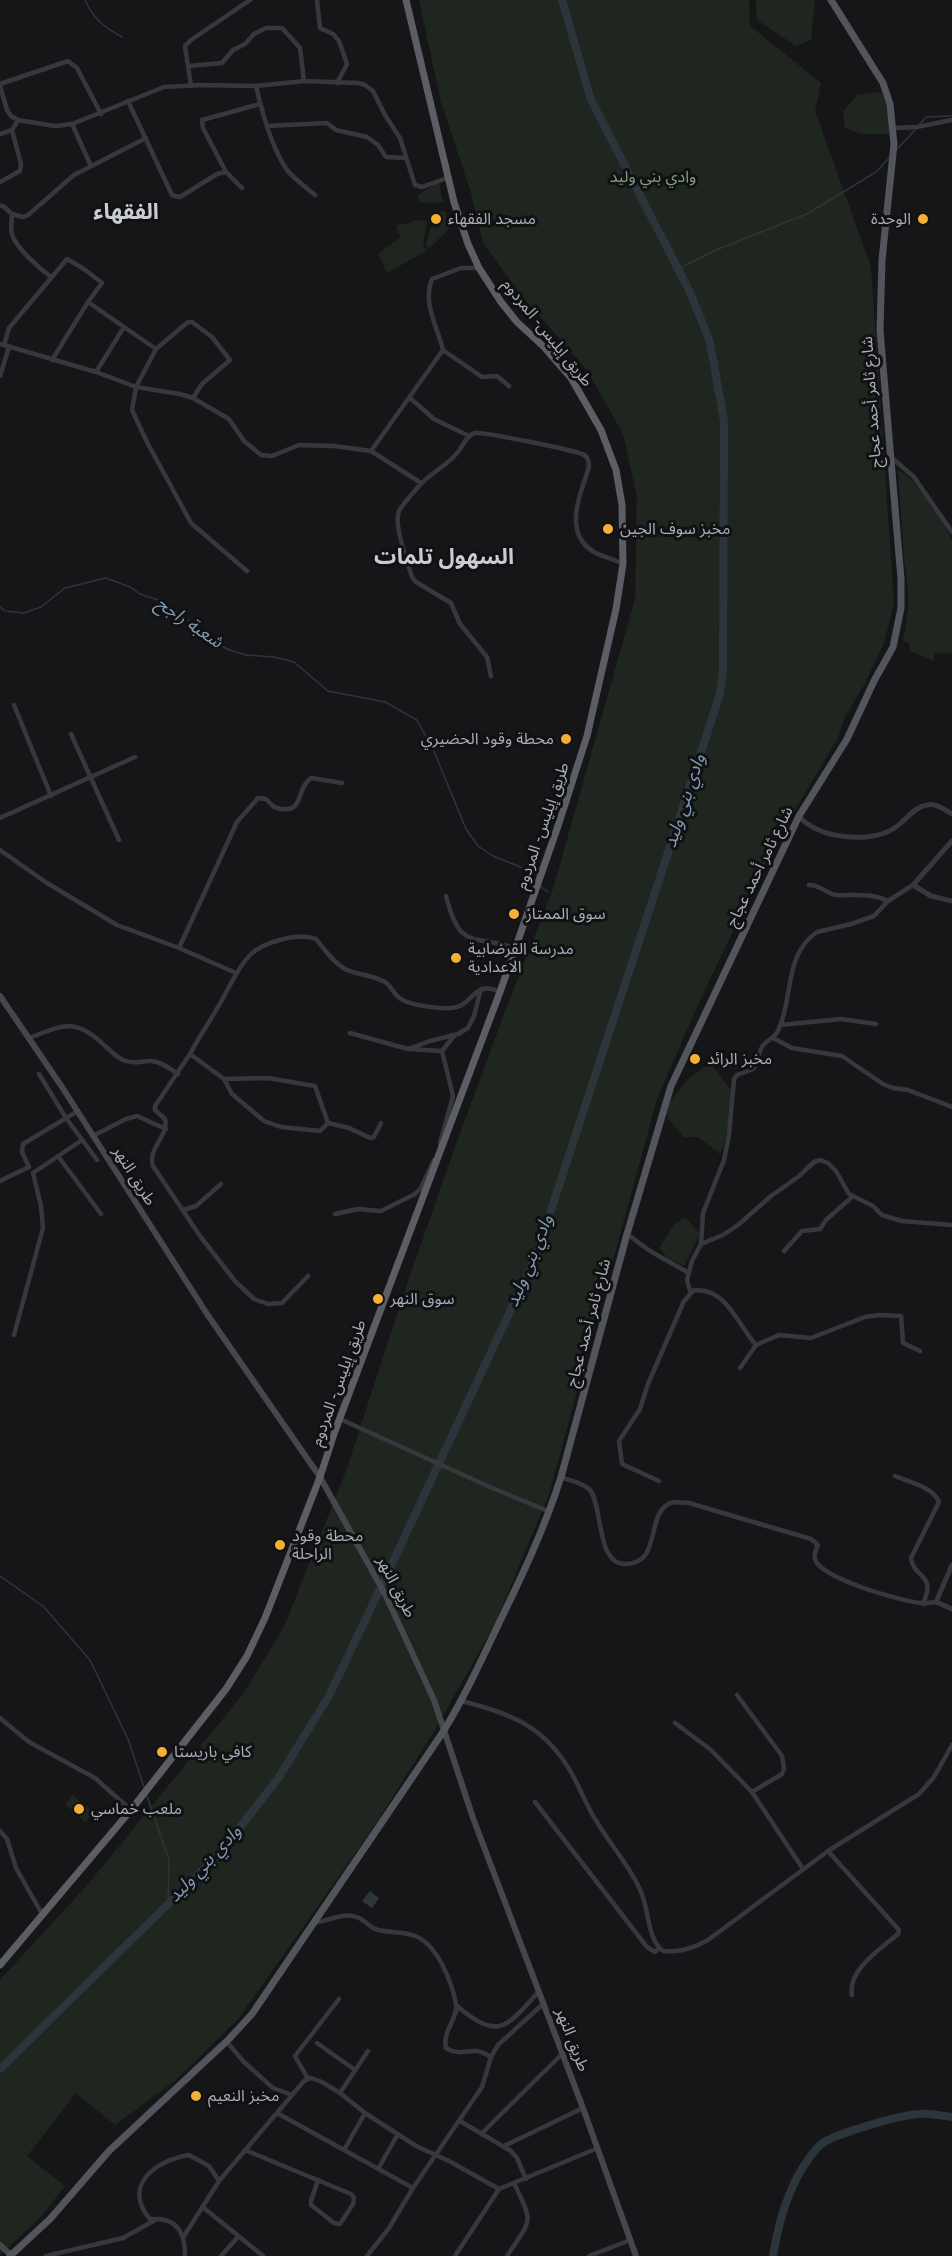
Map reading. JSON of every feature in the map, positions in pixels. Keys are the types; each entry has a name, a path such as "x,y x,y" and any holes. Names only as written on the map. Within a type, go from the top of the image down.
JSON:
{"highway":[{"name":"طريق إيليس- المردوم","path":"0,1965 131,1810 207,1715 247,1656 265,1618 320,1477 440,1148 500,992 587,736 616,609 623,564 622,505 616,470 601,430 571,378 517,322 479,268 461,223 406,0"}],"main road":[{"name":"شارع ثامر أحمد عجاج","path":"12,2256 50,2219 109,2151 252,2014 462,1701 550,1512 627,1234 671,1086 799,816 847,739 893,646 902,608 901,579 881,351 880,308 882,260 892,181 894,128 889,98 879,76 831,0"},
{"name":"طريق النهر","path":"0,996 78,1111 207,1314 320,1477 362,1551 411,1647 434,1700 477,1829 563,2053 636,2256"},
{"path":"0,2245 12,2256"}],"street":[{"path":"191,86 185,46 250,0"},
{"path":"317,0 320,28 333,34 339,41 347,64 337,83"},
{"path":"188,66 222,63 234,49 245,44 254,34 266,28 282,28 300,48 304,81"},
{"path":"101,114 77,68 68,61 0,85 11,116 18,120 55,126 72,124 101,114 164,87 256,86 304,81 358,83 370,87 400,138 413,183 417,187 422,187 450,177"},
{"path":"256,86 267,126 288,171 315,195"},
{"path":"128,101 168,189 176,197 189,192 217,174 226,172"},
{"path":"242,188 226,172 201,123 202,120 260,104"},
{"path":"0,134 12,130 18,120"},
{"path":"894,128 917,127 952,120"},
{"path":"267,126 327,123 336,130 367,137 378,145 386,157 406,158"},
{"path":"72,124 91,166"},
{"path":"0,182 20,171 21,164 12,130"},
{"path":"0,206 12,214 23,217 28,215 74,175 146,138"},
{"path":"12,214 11,228 14,238 33,263 51,277"},
{"path":"0,376 9,328 67,259 84,269 102,285 88,302 52,360"},
{"path":"479,268 461,268 432,279 429,294 433,324 443,350 482,377 496,376 509,386"},
{"path":"88,302 156,349"},
{"path":"193,398 202,384 229,363 229,357 212,337 192,322 188,322 156,349 136,387 132,406 134,415 191,523 247,571"},
{"path":"96,372 124,327"},
{"path":"4,345 96,372 136,387 193,398 229,419 244,441 261,454 272,456 299,445 334,446 371,451 421,483"},
{"path":"371,451 443,350"},
{"path":"410,398 434,419 469,436"},
{"path":"491,676 487,657 460,624 452,610 451,603 416,582 412,577 399,529 399,511 421,483 451,460 469,436 486,433 556,447 587,457 588,470 575,508 577,528 590,549 623,564"},
{"path":"890,456 914,477 952,532"},
{"path":"14,705 51,796"},
{"path":"71,734 119,840"},
{"path":"0,818 135,757"},
{"path":"179,948 237,822 255,800 266,799 273,807 290,809 297,805 308,779 317,778 342,783"},
{"path":"799,816 805,824 857,838 883,834 925,805 937,805 952,814"},
{"path":"756,1345 725,1301 709,1293 690,1291 688,1286 692,1261 701,1244 703,1213 723,1162 729,1135 734,1079 737,1075 753,1069 761,1048 773,1038 780,1025 795,958 807,941 817,932 874,916 888,901 913,885 929,864 951,844"},
{"path":"0,850 47,883 117,925 179,948 236,974"},
{"path":"809,885 821,886 834,894 871,894 888,901"},
{"path":"913,885 931,896 952,901"},
{"path":"446,896 453,922 465,935 475,941 496,942 515,948"},
{"path":"308,1276 282,1303 268,1304 254,1299 235,1281 204,1242 152,1162 152,1154 165,1128 165,1119 155,1110 155,1106 178,1074 236,974 254,951 285,939 305,936 316,939 345,969 384,981 401,1000 408,1003 451,1008 462,1004 481,989 490,987 500,992"},
{"path":"408,1049 453,1036 468,1028 481,989"},
{"path":"780,1025 841,1018 876,1024"},
{"path":"29,1038 50,1030 79,1026 95,1036 123,1060 134,1062 151,1060 178,1074"},
{"path":"350,1033 408,1049 442,1051"},
{"path":"335,1214 358,1209 381,1211 416,1194 422,1188 440,1148 453,1096 442,1051 453,1036"},
{"path":"773,1038 792,1047 842,1056 884,1084 908,1090 952,1107"},
{"path":"190,1054 224,1079 232,1094 264,1121 272,1125 320,1131 328,1123"},
{"path":"39,1074 66,1118 97,1160"},
{"path":"224,1079 268,1078 315,1086 328,1123"},
{"path":"14,1335 43,1228 41,1206 33,1173 22,1152 23,1144 78,1111"},
{"path":"93,1137 126,1119 137,1116 165,1128"},
{"path":"328,1123 349,1128 370,1138 374,1137 381,1123"},
{"path":"33,1173 82,1140"},
{"path":"58,1156 101,1214"},
{"path":"701,1244 738,1226 771,1196 820,1160 828,1163 836,1171 852,1197 863,1201 882,1215 892,1219 952,1225"},
{"path":"0,1181 29,1167"},
{"path":"184,1210 201,1202 220,1184"},
{"path":"784,1251 802,1231 819,1229 852,1197"},
{"path":"627,1234 650,1251 689,1273"},
{"path":"659,1481 622,1464 619,1442 640,1409 648,1384 684,1301 694,1290"},
{"path":"740,1368 756,1345 779,1335 811,1338 866,1317 879,1315 901,1316 903,1343 920,1351"},
{"path":"340,1419 550,1512"},
{"path":"895,1476 926,1489 936,1495 939,1502 911,1558 928,1585 923,1604"},
{"path":"561,1477 586,1486 593,1493 603,1543 611,1556 621,1564 628,1564 644,1557 650,1548 658,1518 668,1504 689,1503 811,1539 818,1545 814,1558 816,1563 861,1588 923,1604 936,1602 952,1609"},
{"path":"936,1602 952,1565"},
{"path":"466,1691 474,1704"},
{"path":"736,1695 782,1756 784,1762 782,1774 752,1792"},
{"path":"462,1701 500,1711 523,1722 552,1744 572,1774 594,1817 624,1860 642,1892 659,1948 671,1952 700,1945 828,1851 919,1794 934,1777 952,1745"},
{"path":"0,1718 29,1742 95,1778 131,1810"},
{"path":"675,1724 711,1750 752,1792 803,1869"},
{"path":"535,1802 647,1947 655,1952 659,1948"},
{"path":"1,1833 7,1839 16,1868 42,1914"},
{"path":"828,1851 899,1930 898,1934 874,1955 854,1978 851,1988 852,1995"},
{"path":"315,1923 329,1921 337,1916 352,1916 360,1918 376,1930 412,1935 422,1939 439,1957 457,2006 482,2025 496,2027 511,2020 539,1991"},
{"path":"308,2079 295,2056 339,1999"},
{"path":"367,2256 389,2228 413,2188 482,2087 491,2057 503,2040 516,2031 544,2003"},
{"path":"457,2006 445,2037 446,2048 466,2053 480,2051 491,2057"},
{"path":"226,2041 244,2062 273,2088 292,2095"},
{"path":"317,2043 355,2070"},
{"path":"340,2093 368,2051"},
{"path":"482,2134 563,2053"},
{"path":"185,2256 184,2236 204,2208 219,2181 308,2079 316,2079 398,2134 499,2189"},
{"path":"504,2146 583,2108"},
{"path":"277,2113 413,2188"},
{"path":"344,2150 365,2113"},
{"path":"459,2121 504,2146 517,2157 526,2179"},
{"path":"378,2169 398,2134"},
{"path":"455,2256 499,2189 598,2148"},
{"path":"245,2150 318,2180 353,2196 353,2204 340,2224 334,2223 311,2205 310,2200 318,2180"},
{"path":"184,2236 173,2224 150,2219 142,2209 140,2199 143,2180 152,2168 189,2155 209,2166 219,2181"},
{"path":"507,2256 529,2221 528,2212 514,2183"},
{"path":"204,2208 263,2256"},
{"path":"46,2256 123,2238 157,2219"},
{"path":"221,2256 238,2237"},
{"path":"589,2256 630,2240"}],"green space":[{"name":"وادي بني وليد","path":"419,0 749,0 750,26 821,83 815,111 871,267 894,603 884,643 864,685 845,717 838,738 773,846 697,1007 657,1099 549,1494 495,1624 433,1733 371,1831 238,2019 176,2080 115,2125 76,2093 27,2156 65,2186 40,2218 0,2255 0,1980 90,1882 243,1694 284,1627 346,1471 407,1284 454,1150 553,889 635,599 637,497 623,434 587,370 522,296 483,243 471,193 441,102"},
{"path":"756,0 815,0 811,40 796,46 757,20"},
{"path":"881,92 885,98 891,134 860,134 845,127 843,112 857,95"},
{"path":"437,183 443,202 420,203 418,195"},
{"path":"440,211 445,211 449,229 428,249 426,243 431,227 439,228"},
{"path":"413,220 427,221 423,244 426,251 387,273 378,254 401,237 396,225 413,223"},
{"path":"898,470 914,482 929,501 952,540 952,654 934,653 934,661 910,651 909,644 903,640 908,610 908,589"},
{"path":"710,1063 731,1090 731,1115 720,1154 698,1137 684,1137 668,1119 667,1105 689,1078"},
{"path":"685,1217 700,1234 684,1266 667,1257 659,1248 674,1225"},
{"name":"ملعب خماسي","path":"73,1795 94,1813 85,1822 65,1804"}],"shaded area":[{"path":"370,1891 379,1898 372,1908 362,1901"}],"waterway":[{"path":"85,0 100,22 122,37"},
{"name":"وادي بني وليد","path":"383,1583 536,1256 719,697 723,671 724,421 710,342 690,292 591,100 562,0"},
{"path":"920,124 926,117 952,116"},
{"path":"897,149 915,130"},
{"path":"678,269 716,250 807,214 876,172 889,158"},
{"name":"شعبة راجح","path":"0,607 5,611 24,613 41,607 65,588 106,578 164,602 207,637 227,649 246,655 274,657 294,662 328,691 385,702 417,720 433,749 466,829 478,846 493,856 523,868 529,879 534,882"},
{"path":"541,887 548,892"},
{"path":"0,1576 43,1606 90,1660 128,1739 144,1787"},
{"name":"وادي بني وليد","path":"0,2069 221,1852 279,1777 329,1696 379,1591"},
{"path":"147,1796 169,1860 168,1904"},
{"path":"773,2256 788,2198 801,2170 819,2146 837,2136 898,2117 924,2114 952,2117"}],"place":[{"name":"مسجد الفقهاء","path":"436,219"},
{"name":"الوحدة","path":"923,219"},
{"name":"مخبز سوف الجين","path":"608,529"},
{"name":"محطة وقود الحضيري","path":"566,739"},
{"name":"سوق الممتاز","path":"514,914"},
{"name":"مدرسة القرضابية الاعدادية","path":"456,958"},
{"name":"مخبز الرائد","path":"695,1059"},
{"name":"سوق النهر","path":"378,1299"},
{"name":"محطة وقود الراحلة","path":"280,1545"},
{"name":"كافي باريستا","path":"162,1752"},
{"name":"ملعب خماسي","path":"79,1809"},
{"name":"مخبز النعيم","path":"196,2096"}],"district":[{"name":"الفقهاء","path":"126,213"},
{"name":"السهول تلمات","path":"444,558"}]}
